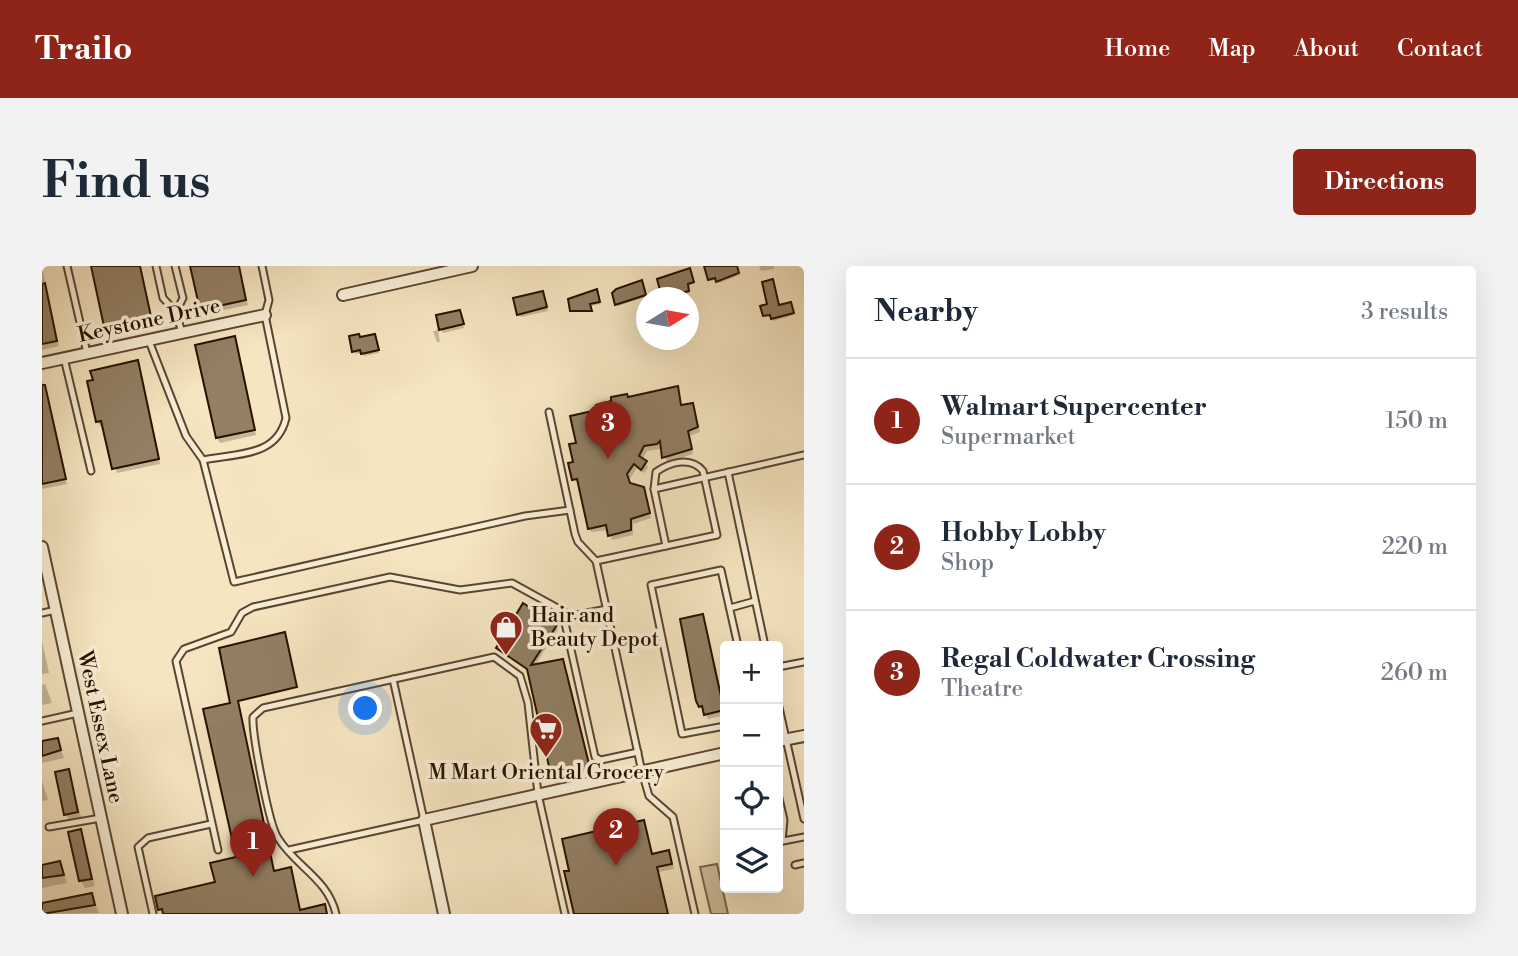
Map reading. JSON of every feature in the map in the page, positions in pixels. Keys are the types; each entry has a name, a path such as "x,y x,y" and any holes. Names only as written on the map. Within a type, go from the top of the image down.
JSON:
{"street":[{"path":"343,295 472,266"},
{"name":"Keystone Drive","path":"42,363 265,315"},
{"name":"West Essex Lane","path":"42,547 122,914"},
{"path":"783,740 804,736"},
{"path":"444,914 424,820 720,754"}],"lane":[{"path":"66,266 87,353"},
{"path":"156,266 163,298 176,312 181,333"},
{"path":"175,266 183,298 176,312"},
{"path":"203,460 271,446 283,433 286,418 265,315 269,300 262,266"},
{"path":"149,340 186,436 203,460 233,582 525,516 570,510"},
{"path":"64,358 91,471"},
{"path":"549,412 578,542 596,561 642,772 649,796 673,817 695,914"},
{"path":"654,489 804,455"},
{"path":"596,561 718,535 705,477 697,463 688,461 656,472 654,489 666,546"},
{"path":"728,472 764,641"},
{"path":"720,727 682,734 650,585 721,570 737,641"},
{"path":"218,850 176,662 184,649 231,632 242,612 253,607 390,577 460,590 512,583 563,614 581,616 607,609"},
{"path":"730,608 755,601"},
{"path":"42,613 55,610"},
{"path":"563,614 595,757 601,760 638,752"},
{"path":"336,914 331,895 277,837 257,750 253,717 262,708 494,657 508,664 520,676 528,703 538,794 565,914"},
{"path":"783,666 804,662"},
{"path":"289,850 424,820 393,679"},
{"path":"42,721 78,713"},
{"path":"783,744 804,819"},
{"path":"48,827 101,818"},
{"path":"153,914 138,847 148,838 211,824"},
{"path":"783,841 804,836"},
{"path":"795,865 804,863"}],"shaded area":[{"path":"717,864 720,893 723,893 728,914 711,914 700,867"}],"building":[{"path":"91,266 140,266 152,321 105,331"},
{"path":"190,266 239,266 246,300 200,310"},
{"path":"704,266 737,266 739,273 716,282 715,278 708,280"},
{"path":"690,268 694,282 688,284 688,287 659,287 657,279"},
{"path":"773,279 779,305 791,302 794,313 771,319 770,315 763,316 760,306 767,304 762,282"},
{"path":"642,280 644,287 636,287 636,298 615,305 612,293"},
{"path":"45,283 57,341 42,344 42,284"},
{"path":"597,289 600,302 590,304 592,311 570,311 568,299"},
{"path":"543,291 547,307 517,315 513,298"},
{"path":"460,310 464,324 439,330 436,315"},
{"path":"359,334 360,337 375,334 379,350 361,354 360,350 352,352 349,336"},
{"path":"235,336 255,430 216,438 195,345"},
{"path":"138,360 159,459 112,469 101,421 96,422 87,381 93,380 90,371"},
{"path":"42,385 45,385 66,479 42,484"},
{"path":"678,386 681,405 693,403 698,427 688,431 692,449 662,458 660,441 644,446 639,456 647,461 641,470 634,464 627,474 630,483 644,487 650,513 631,519 631,530 608,536 606,525 588,529 577,479 572,480 568,463 573,462 569,444 576,443 570,416 597,410 596,405 611,401 611,397 627,394 628,397"},
{"path":"523,603 557,625 531,665 563,659 590,768 560,775 561,778 552,780 527,669 496,648"},
{"path":"703,614 720,692 720,711 704,715 702,706 699,707 696,701 680,619"},
{"path":"285,632 297,687 238,701 274,871 291,867 300,910 325,904 327,914 163,914 162,909 158,910 155,896 215,882 210,863 236,857 203,709 230,703 219,648"},
{"path":"58,738 61,750 42,756 42,741"},
{"path":"69,769 78,812 64,815 55,772"},
{"path":"644,820 652,854 669,850 672,864 657,867 668,914 574,914 564,871 569,871 562,839"},
{"path":"81,829 92,879 79,881 68,832"},
{"path":"60,861 64,875 42,878 42,865"},
{"path":"92,893 95,905 42,914 42,903"}],"place":[{"name":"Regal Coldwater Crossing","path":"608,459"},
{"name":"Hair and Beauty Depot","path":"506,657"},
{"name":"M Mart Oriental Grocery","path":"546,759"},
{"name":"Hobby Lobby","path":"616,866"},
{"name":"Walmart Supercenter","path":"253,877"}]}
